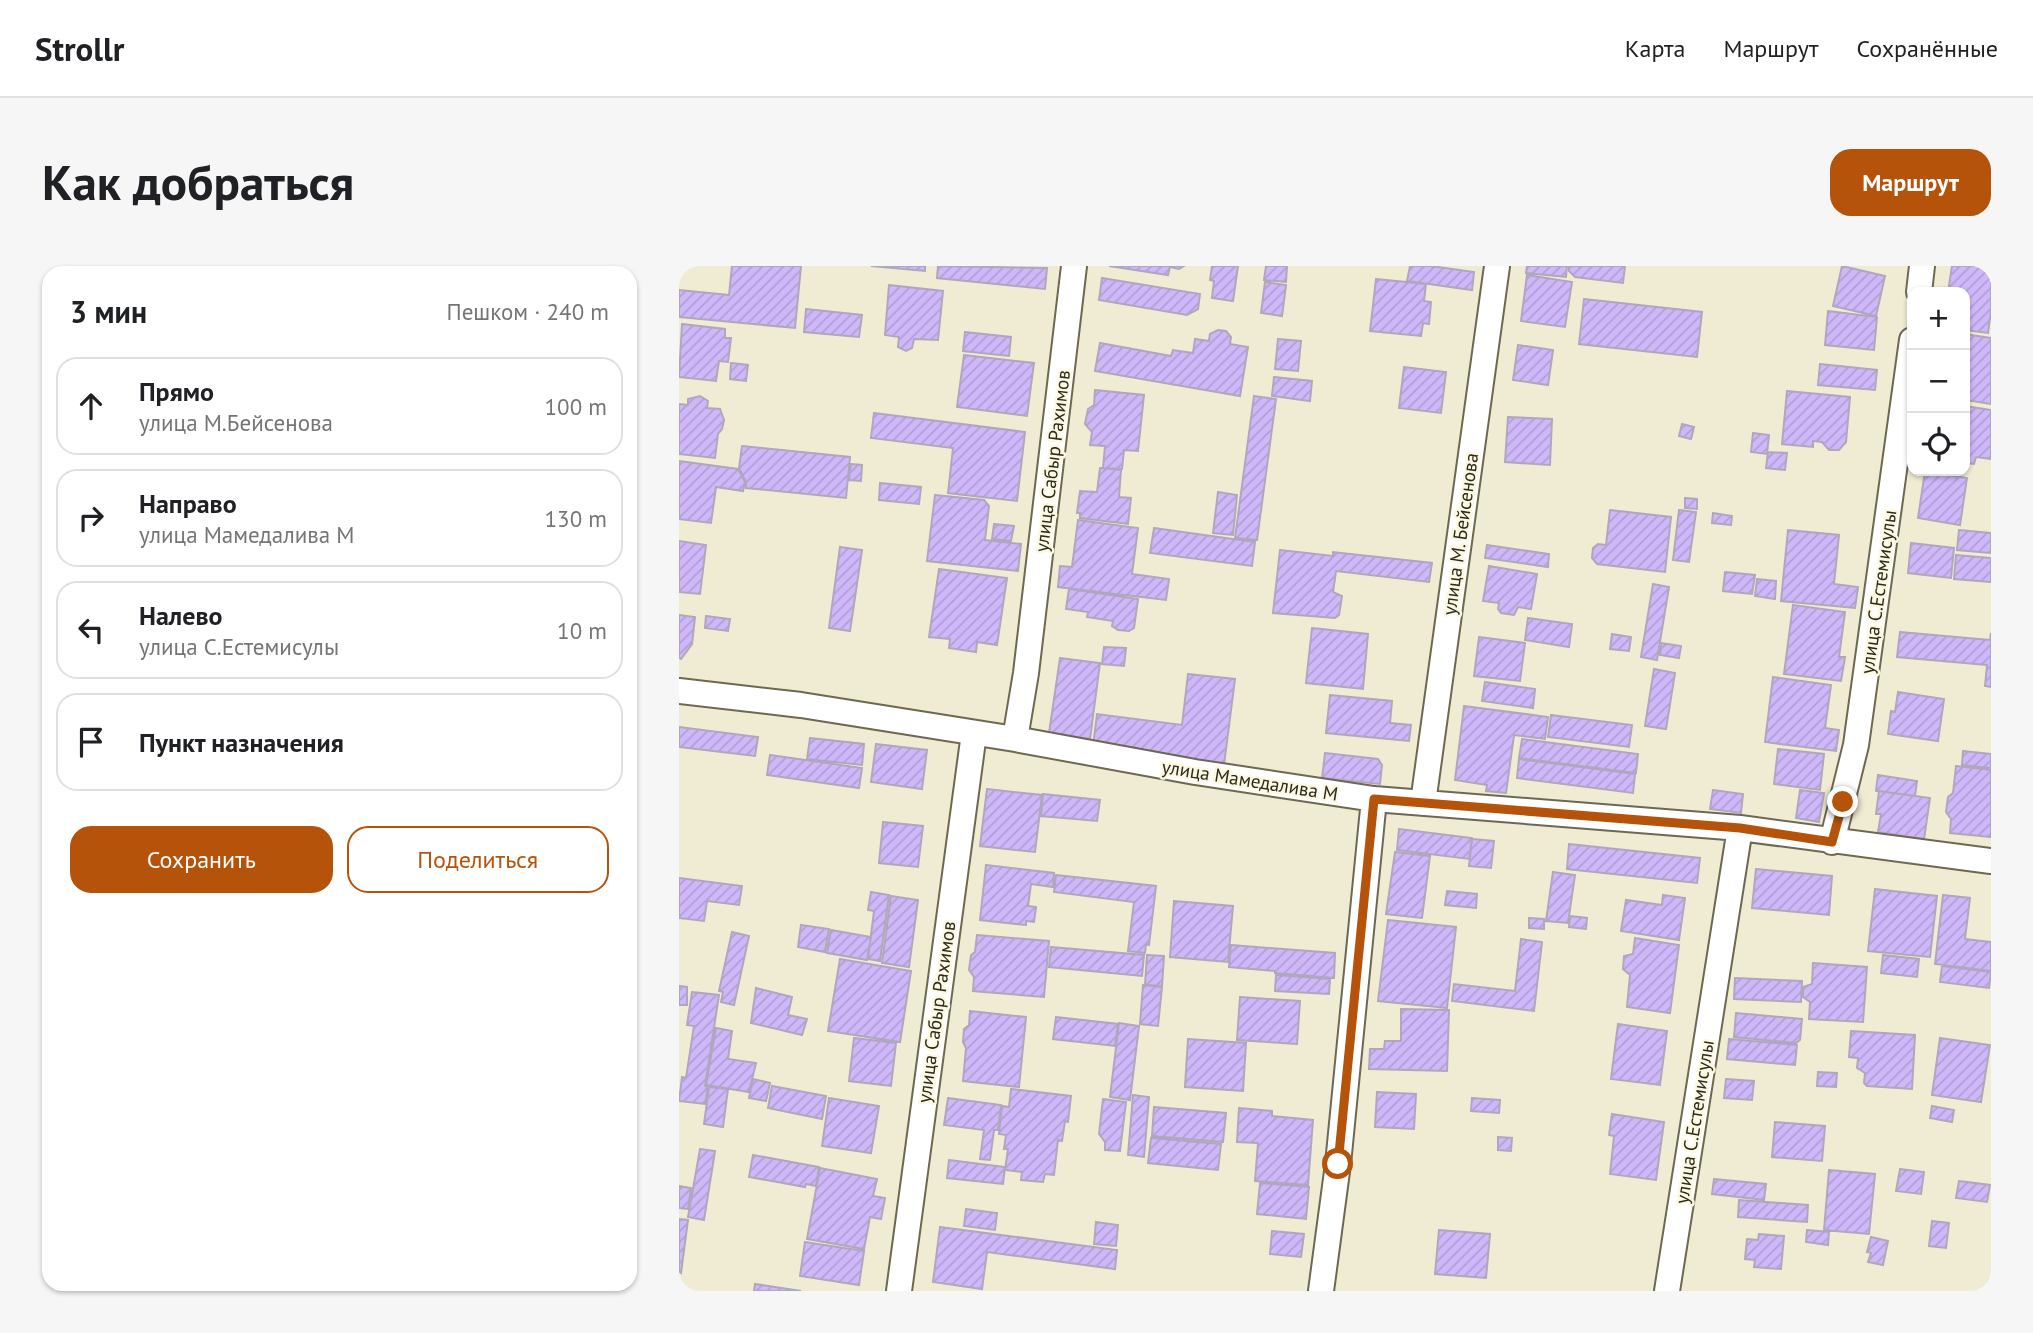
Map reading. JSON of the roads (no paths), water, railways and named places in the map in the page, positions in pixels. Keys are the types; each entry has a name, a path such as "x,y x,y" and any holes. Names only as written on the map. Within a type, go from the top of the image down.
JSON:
{"street":[{"name":"улица Сабыр Рахимов","path":"1015,738 1030,645 1074,266"},
{"name":"улица М. Бейсенова","path":"1423,803 1497,266"},
{"path":"1920,287 1922,266"},
{"name":"улица С.Естемисулы","path":"1832,842 1856,745 1911,350"},
{"name":"улица Мамедалива М","path":"679,691 801,705 1015,738 1195,772 1374,799 1740,828 1991,861"},
{"name":"улица Сабыр Рахимов","path":"899,1291 974,733"},
{"path":"1321,1291 1338,1164 1374,799"},
{"name":"улица С.Естемисулы","path":"1667,1291 1740,828"}]}
